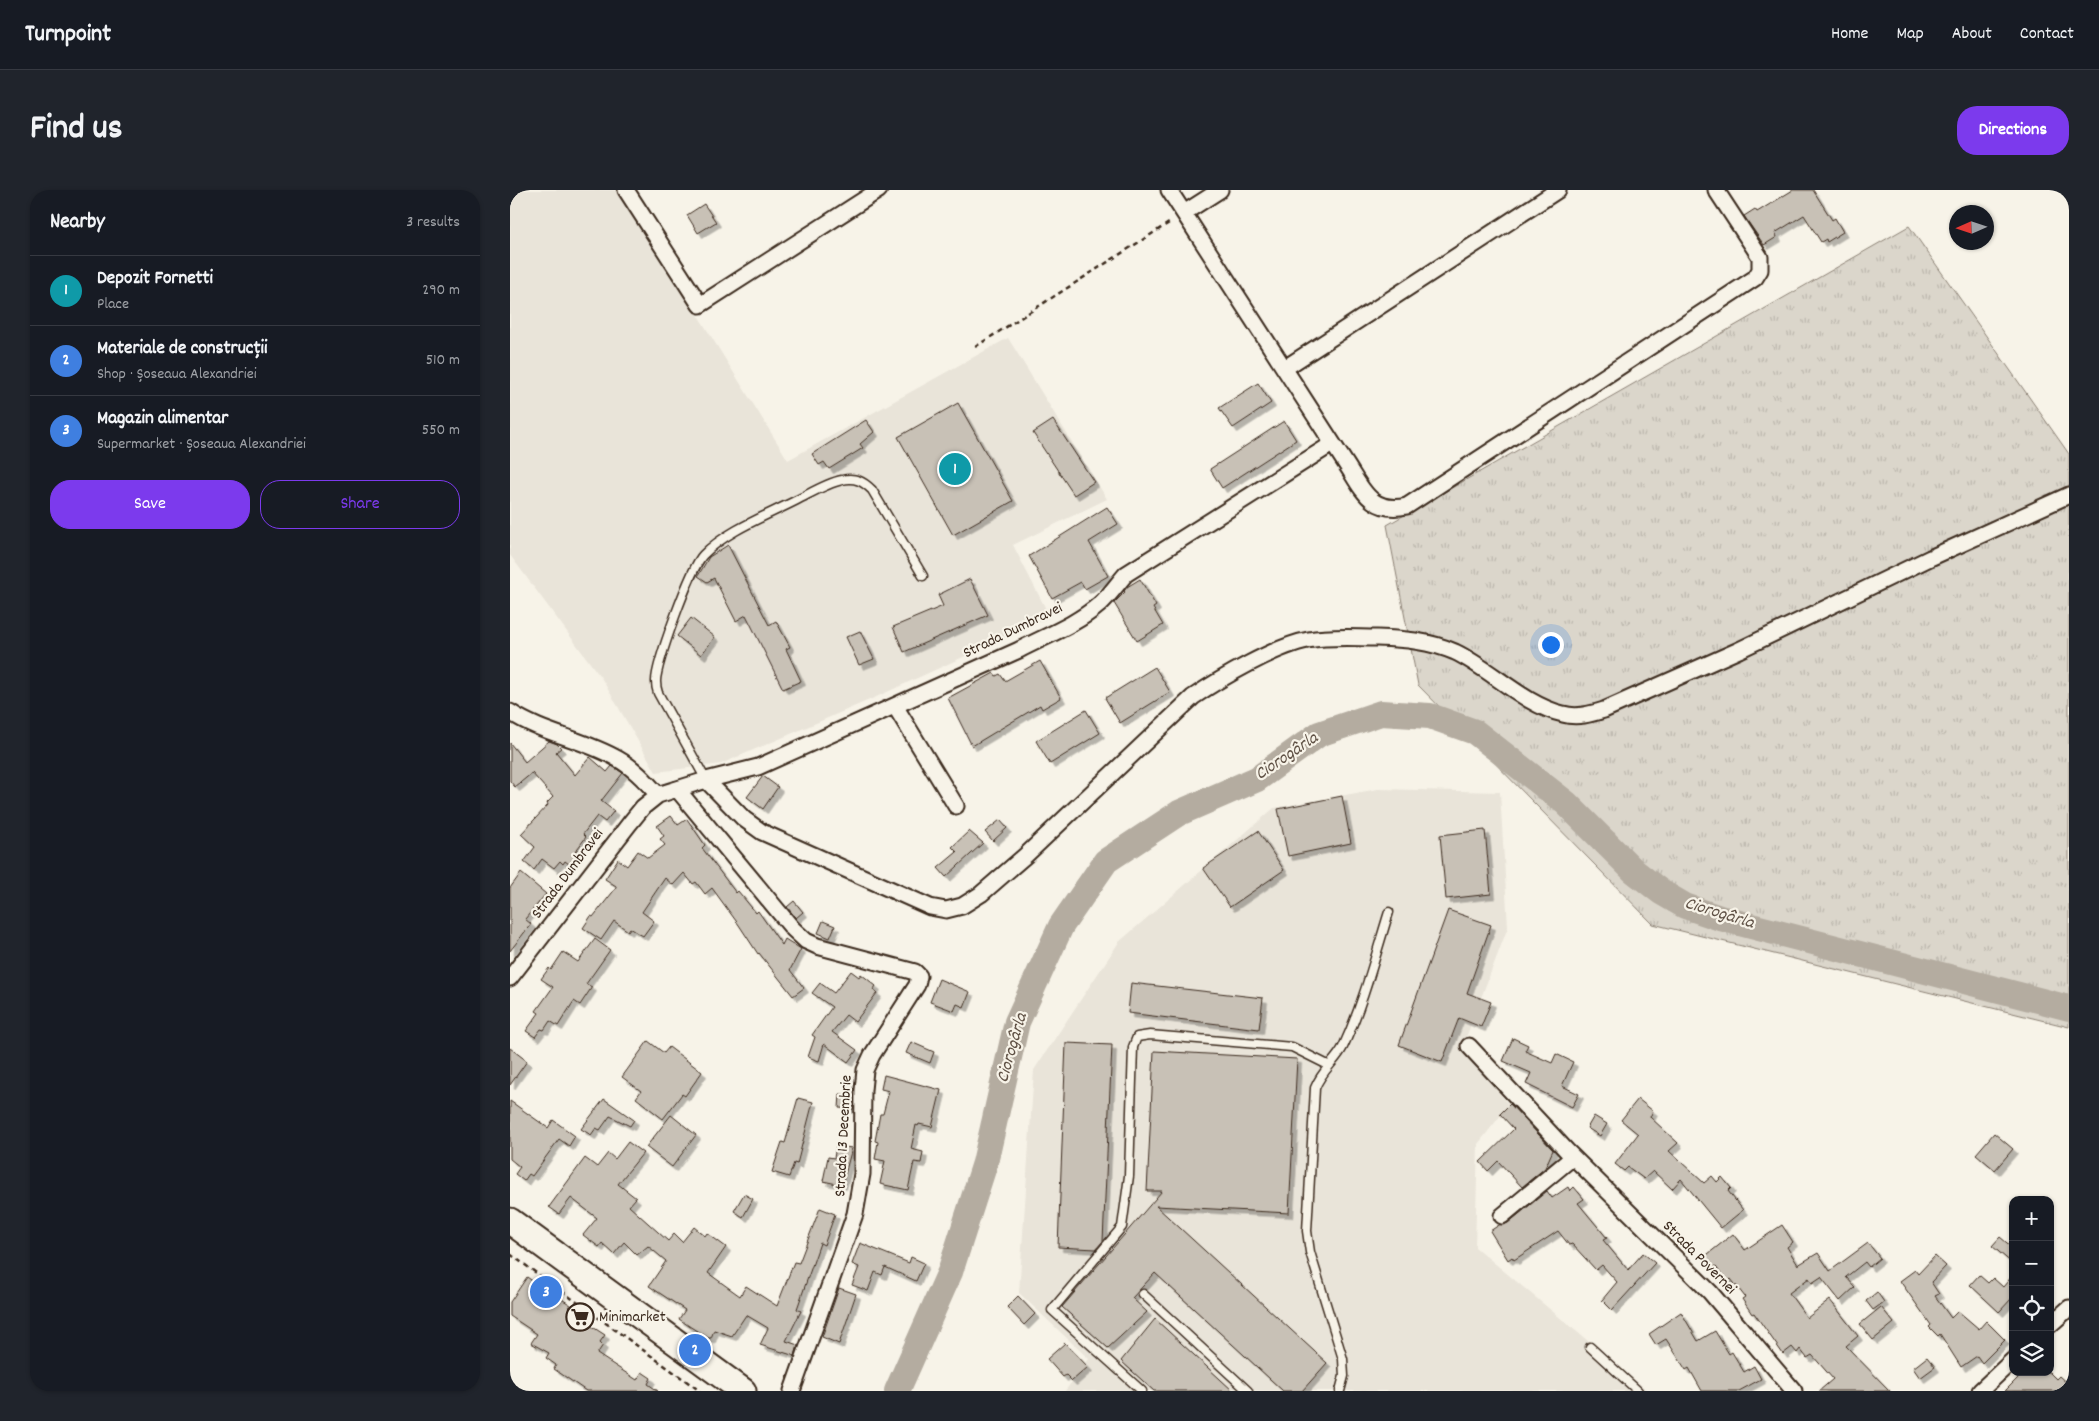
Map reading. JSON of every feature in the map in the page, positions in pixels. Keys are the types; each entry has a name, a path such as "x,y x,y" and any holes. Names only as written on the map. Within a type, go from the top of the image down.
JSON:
{"highway":[{"path":"510,1221 743,1391"},
{"path":"510,1237 720,1391"}],"street":[{"path":"626,190 700,305 879,190"},
{"path":"1169,190 1368,497 1377,505 1393,509 1407,506 1756,278 1760,270 1760,257 1716,190"},
{"path":"1184,213 1220,190"},
{"path":"1285,368 1558,190"},
{"name":"Strada Dumbravei","path":"510,978 630,823 643,807 658,795 706,780 758,768 1019,650 1082,617 1102,603 1126,574 1332,444"},
{"path":"706,780 744,819 762,832 911,900 938,909 955,908 969,903 1026,855 1193,697 1208,687 1288,646 1326,637 1400,639 1427,642 1441,646 1472,661 1547,708 1564,715 1590,714 1613,706 1739,650 1930,558 2069,495"},
{"path":"895,706 956,806"},
{"path":"510,712 549,732 619,759 643,778 658,795"},
{"name":"Strada 13 Decembrie","path":"676,789 782,916 806,941 817,946 915,972 919,976 917,985 872,1055 865,1070 862,1174 857,1207 847,1240 792,1391"},
{"name":"Strada Povernei","path":"1469,1046 1573,1157 1710,1292 1794,1391"},
{"path":"1502,1216 1573,1157"},
{"path":"2054,1321 2069,1308"},
{"path":"1980,1391 2009,1364"}],"lane":[{"path":"706,780 658,693 656,683 671,628 688,582 702,556 718,543 740,530 830,484 851,479 861,480 872,490 923,576"},
{"path":"1340,1391 1344,1376 1343,1359 1310,1252 1307,1231 1315,1088 1320,1076 1342,1049 1355,1017 1389,912"},
{"path":"1142,1391 1052,1310 1122,1227 1129,1176 1133,1047 1137,1037 1150,1035 1292,1047 1328,1065"},
{"path":"1143,1294 1248,1391"},
{"path":"1590,1348 1638,1391"}],"path":[{"path":"975,347 1184,213"},
{"path":"510,1254 700,1391"}],"shaded area":[{"path":"510,190 620,190 788,460 1008,338 1107,499 1013,545 1050,617 874,698 721,764 656,772 602,679 510,555"},
{"path":"1378,789 1500,792 1508,927 1462,1048 1509,1105 1478,1144 1475,1247 1648,1391 1065,1391 1089,1359 1019,1293 1034,1070 1119,942 1274,808"}],"green space":[{"path":"1909,226 2069,454 2069,1027 1653,924 1418,685 1387,525"}],"building":[{"path":"1793,190 1813,190 1832,220 1835,218 1843,232 1827,242 1826,239 1821,242 1804,215 1775,233 1777,237 1764,245 1744,216 1755,209 1757,212"},
{"path":"704,204 716,222 698,233 687,215"},
{"path":"1258,383 1271,403 1233,428 1219,408"},
{"path":"958,403 1013,501 953,535 898,437"},
{"path":"866,420 874,432 860,444 863,448 829,469 824,462 819,465 812,454"},
{"path":"1053,420 1094,482 1074,495 1033,433"},
{"path":"1284,421 1296,440 1222,488 1210,469"},
{"path":"1107,507 1118,524 1089,542 1108,576 1085,589 1081,582 1052,598 1029,556"},
{"path":"728,545 769,625 776,621 790,647 786,649 801,681 783,689 746,615 736,621 714,578 707,582 698,576 709,557"},
{"path":"970,579 988,615 904,652 893,627 943,606 938,595"},
{"path":"1140,579 1156,606 1153,608 1163,625 1137,641 1114,603 1125,592 1127,587"},
{"path":"691,618 715,637 701,655 677,636"},
{"path":"860,631 874,659 859,665 846,637"},
{"path":"1040,661 1061,698 1042,709 1040,705 972,746 948,698 994,673 996,676 1000,674 1005,681"},
{"path":"1155,667 1170,692 1120,723 1105,698"},
{"path":"1086,710 1100,733 1050,764 1036,741"},
{"path":"549,741 561,748 556,752 575,775 590,757 607,772 612,766 623,773 601,801 614,811 605,822 597,816 583,834 586,837 575,852 578,854 569,864 565,861 563,864 560,861 554,868 542,859 534,870 524,862 535,847 521,834 553,797 532,773 515,787 510,781 510,743 525,762"},
{"path":"763,776 778,787 763,809 747,797"},
{"path":"1342,796 1351,843 1288,856 1278,809"},
{"path":"671,816 678,825 687,819 705,845 702,848 736,893 738,891 756,913 758,911 782,945 785,939 801,949 790,970 804,988 793,996 758,954 712,888 705,894 696,882 693,884 684,873 673,885 665,878 642,912 654,921 643,936 630,928 628,931 614,921 601,940 583,928 616,888 616,886 605,879 618,859 627,866 638,851 648,858 665,845 660,839 664,836 657,826"},
{"path":"1000,820 1007,828 993,841 985,832"},
{"path":"1485,830 1491,894 1446,899 1440,835"},
{"path":"969,831 983,843 946,877 938,868 957,852 952,847"},
{"path":"1258,831 1284,870 1230,907 1203,868"},
{"path":"521,873 546,894 525,919 531,924 510,951 510,888"},
{"path":"794,901 803,912 796,918 787,907"},
{"path":"1448,910 1491,925 1467,993 1491,1002 1481,1027 1459,1018 1442,1062 1399,1045"},
{"path":"823,921 835,926 830,938 818,933"},
{"path":"595,939 610,950 586,984 592,987 580,1005 574,1001 558,1026 550,1021 544,1030 541,1029 535,1037 526,1031 539,1013 536,1011 553,987 541,979 549,968 551,970 563,952 578,962"},
{"path":"851,971 859,977 861,974 876,986 873,990 877,993 855,1022 846,1015 832,1032 857,1050 848,1062 824,1044 819,1061 808,1057 815,1037 812,1035 832,1007 812,993 820,983 834,993"},
{"path":"939,979 970,992 964,1007 957,1004 954,1011 930,1002"},
{"path":"1131,983 1263,998 1259,1029 1128,1013"},
{"path":"1513,1038 1528,1045 1525,1051 1552,1063 1556,1054 1573,1062 1562,1086 1579,1094 1572,1107 1526,1084 1531,1073 1503,1061"},
{"path":"648,1041 664,1053 669,1047 702,1072 685,1096 682,1094 663,1119 636,1098 641,1091 622,1077"},
{"path":"911,1042 934,1052 930,1063 906,1053"},
{"path":"1066,1043 1112,1045 1103,1241 1096,1249 1058,1247"},
{"path":"510,1048 527,1061 510,1085"},
{"path":"1154,1051 1297,1059 1289,1213 1156,1206 1327,1363 1302,1391 1283,1391 1155,1273 1132,1298 1147,1312 1108,1348 1062,1307 1162,1191 1147,1191"},
{"path":"884,1075 941,1090 932,1127 916,1125 911,1149 923,1152 921,1163 914,1162 908,1190 880,1184 885,1161 875,1159 878,1142 875,1141 880,1114 883,1114 889,1091 881,1089"},
{"path":"840,1094 854,1095 853,1109 839,1108"},
{"path":"798,1098 813,1102 797,1164 794,1163 789,1177 772,1172 782,1142 785,1143"},
{"path":"604,1099 634,1120 630,1126 610,1116 600,1130 596,1128 591,1135 581,1129"},
{"path":"1638,1099 1653,1111 1650,1117 1678,1143 1669,1151 1704,1183 1712,1176 1717,1182 1722,1177 1731,1188 1728,1191 1743,1210 1721,1228 1681,1179 1672,1189 1653,1171 1644,1179 1628,1167 1624,1171 1615,1164 1638,1134 1621,1120"},
{"path":"510,1101 548,1128 553,1120 575,1136 569,1146 559,1139 532,1176 529,1174 524,1181 515,1174 520,1167 510,1159"},
{"path":"1510,1104 1553,1150 1545,1168 1522,1187 1498,1161 1488,1171 1480,1162 1514,1129 1500,1114"},
{"path":"671,1115 696,1135 672,1167 646,1147"},
{"path":"1594,1116 1607,1124 1600,1136 1587,1128"},
{"path":"1994,1133 2013,1149 1995,1170 1976,1154"},
{"path":"628,1142 643,1153 618,1184 636,1198 629,1206 668,1241 674,1234 682,1242 694,1227 705,1236 707,1233 726,1247 708,1273 740,1296 746,1286 777,1306 794,1262 799,1263 820,1208 835,1214 824,1245 820,1243 797,1309 801,1311 786,1341 798,1345 795,1356 760,1345 768,1328 746,1315 732,1336 714,1330 711,1338 708,1338 679,1319 685,1310 649,1286 666,1261 648,1246 637,1255 624,1242 614,1254 602,1243 599,1247 583,1235 597,1218 571,1198 559,1214 549,1207 585,1158 597,1167 608,1153 615,1159"},
{"path":"836,1146 852,1148 842,1185 823,1181 828,1157 834,1158"},
{"path":"1568,1187 1570,1191 1574,1187 1584,1199 1578,1203 1607,1238 1603,1240 1628,1270 1643,1253 1655,1263 1612,1310 1602,1300 1617,1282 1602,1265 1596,1270 1572,1244 1569,1245 1558,1231 1514,1260 1512,1257 1508,1260 1490,1231 1499,1225 1508,1223 1547,1191 1552,1198"},
{"path":"744,1194 753,1199 743,1217 734,1211"},
{"path":"1782,1225 1793,1242 1787,1247 1798,1265 1818,1253 1830,1271 1868,1243 1880,1258 1869,1267 1865,1262 1846,1277 1855,1287 1840,1301 1821,1277 1812,1283 1809,1278 1789,1293 1807,1318 1830,1300 1858,1336 1846,1346 1890,1391 1819,1391 1833,1379 1812,1355 1807,1358 1800,1349 1797,1353 1792,1347 1783,1354 1754,1313 1752,1314 1742,1299 1745,1297 1731,1279 1727,1282 1716,1266 1712,1269 1703,1258 1733,1234 1745,1250"},
{"path":"2000,1237 2009,1245 2009,1261 1992,1246"},
{"path":"860,1243 909,1263 911,1257 924,1263 916,1281 885,1267 882,1275 875,1272 868,1291 852,1285 859,1267 852,1264"},
{"path":"1935,1256 1946,1266 1931,1282 1939,1294 1935,1296 1951,1318 1958,1311 1979,1329 1986,1321 2005,1340 1982,1363 1977,1356 1961,1367 1940,1334 1938,1336 1929,1327 1931,1325 1900,1281 1915,1270 1918,1274"},
{"path":"1979,1275 1988,1283 1993,1278 2003,1287 2009,1280 2009,1301 1999,1312 1970,1285"},
{"path":"527,1277 559,1301 560,1298 571,1305 569,1307 587,1319 585,1322 605,1335 600,1342 603,1345 597,1354 637,1380 642,1372 651,1378 648,1384 658,1391 586,1391 554,1369 556,1365 546,1358 549,1353 531,1343 537,1334 510,1316 510,1302"},
{"path":"839,1288 856,1294 839,1344 822,1337"},
{"path":"1877,1292 1884,1302 1873,1310 1866,1301"},
{"path":"1018,1296 1035,1314 1024,1325 1007,1307"},
{"path":"1881,1307 1894,1323 1873,1340 1860,1324"},
{"path":"1681,1312 1698,1341 1715,1331 1729,1354 1732,1352 1744,1372 1754,1366 1761,1379 1739,1391 1702,1391 1689,1368 1686,1370 1666,1339 1656,1345 1649,1334"},
{"path":"1155,1319 1233,1391 1154,1391 1121,1361"},
{"path":"1065,1343 1088,1367 1072,1381 1066,1375 1063,1377 1047,1359"},
{"path":"1927,1357 1935,1367 1920,1378 1913,1368"},
{"path":"2020,1376 2053,1376 2056,1379 2059,1376 2069,1385 2069,1391 2005,1391"}],"waterway":[{"name":"Ciorogârla","path":"897,1391 950,1272 985,1163 1017,1022 1061,926 1106,861 1179,813 1257,779 1319,734 1381,713 1430,716 1475,732 1566,803 1634,871 1661,892 1685,906 1720,918 2069,1008"}],"place":[{"name":"Depozit Fornetti","path":"955,469"},
{"name":"Magazin alimentar","path":"546,1292"},
{"name":"Minimarket","path":"580,1317"},
{"name":"Materiale de construcții","path":"695,1350"}]}
